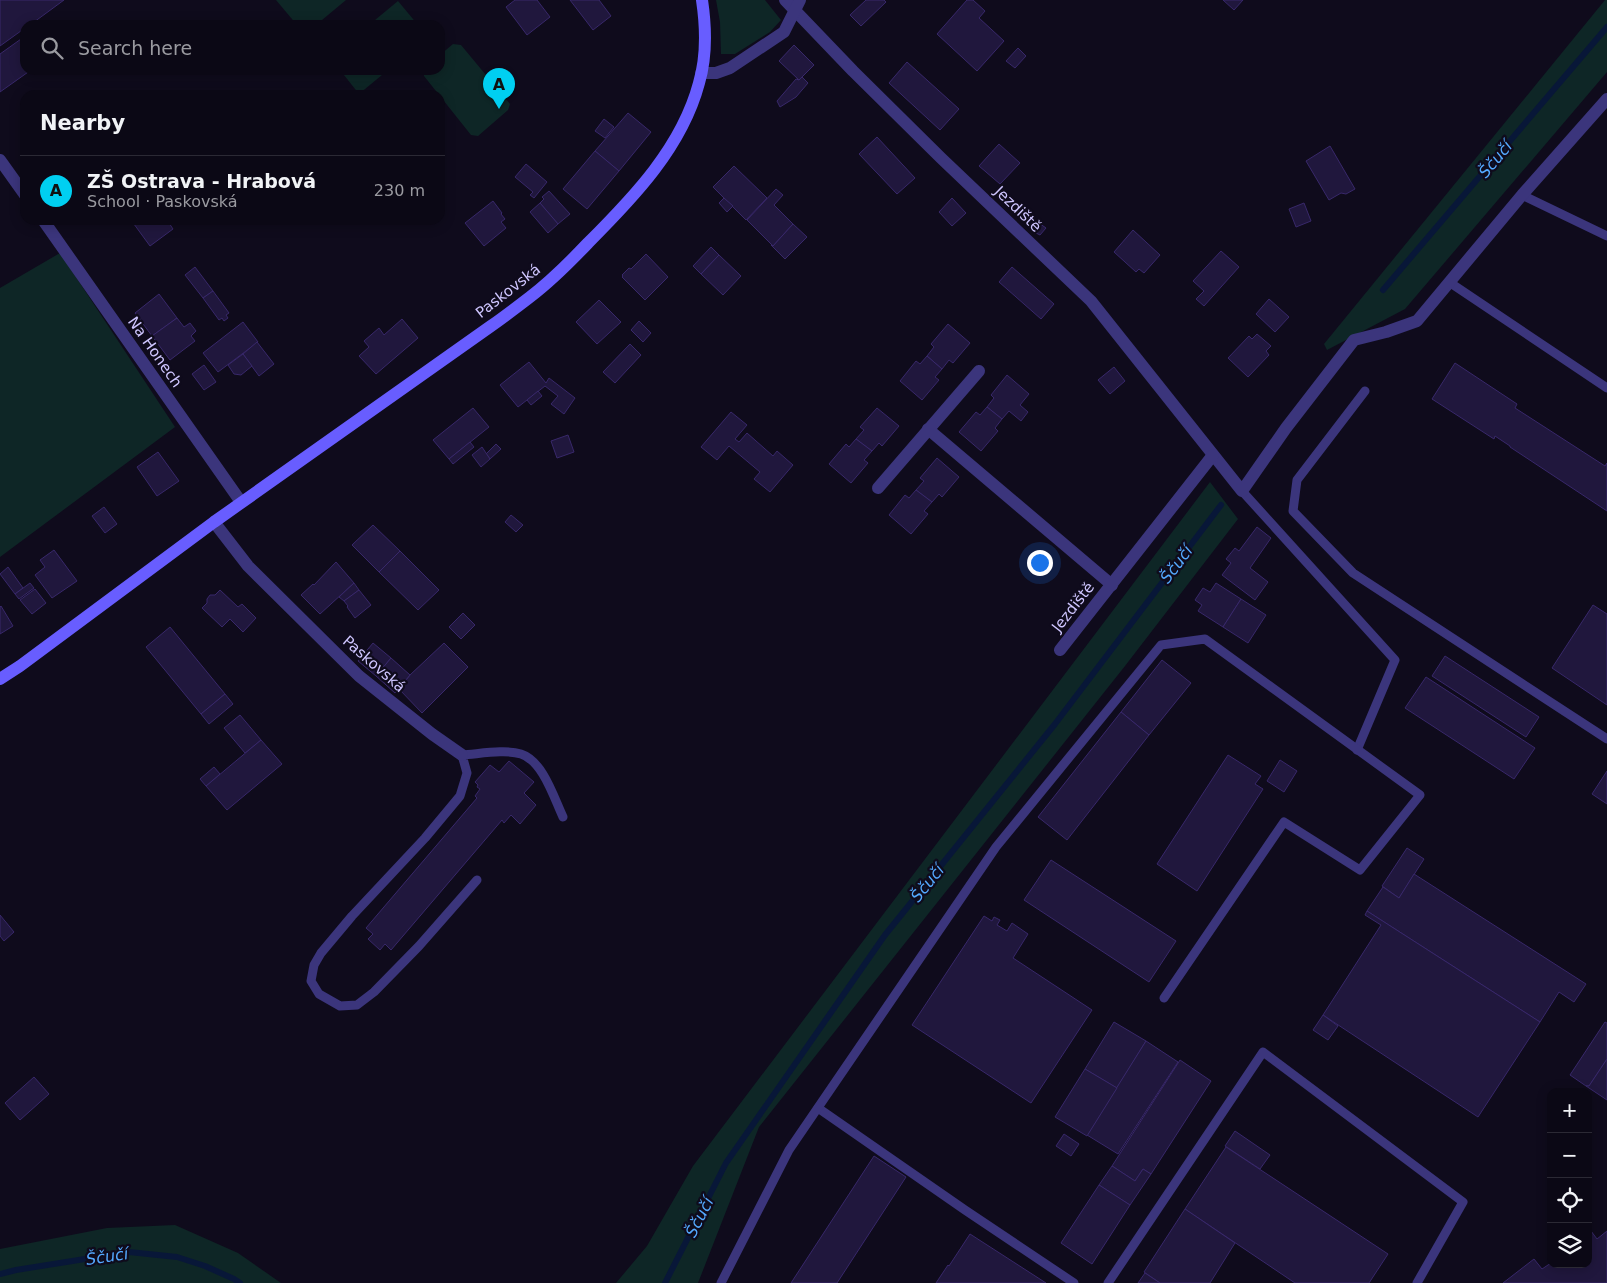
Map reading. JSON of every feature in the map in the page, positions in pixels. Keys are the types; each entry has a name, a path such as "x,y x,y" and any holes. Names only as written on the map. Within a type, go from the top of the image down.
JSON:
{"main road":[{"name":"Paskovská","path":"0,679 241,502 490,326 531,296 565,266 642,186 674,141 688,114 701,73 705,40 702,0"}],"street":[{"name":"Jezdiště","path":"785,0 797,5 853,71 1091,301 1242,491"},
{"path":"701,73 716,73 730,68 784,32 797,5"},
{"path":"1242,491 1286,428 1354,340 1386,332 1417,321 1522,195 1607,98"},
{"path":"0,160 20,188"},
{"name":"Na Honech","path":"46,225 241,502"},
{"path":"878,488 979,371"},
{"name":"Jezdiště","path":"928,429 1112,585"},
{"name":"Jezdiště","path":"1060,650 1213,455"},
{"name":"Paskovská","path":"214,522 248,566 359,676 432,734 462,755"}],"lane":[{"path":"1522,195 1607,236"},
{"path":"1449,282 1607,388"},
{"path":"1365,391 1297,480 1294,511 1354,573 1607,739"},
{"path":"1242,491 1395,660 1357,750"},
{"path":"721,1283 789,1150 996,847 1162,645 1205,639 1420,796 1360,870 1284,822 1164,998"},
{"path":"477,880 419,946 374,992 357,1004 340,1006 319,994 311,981 314,965 321,953 352,916 425,838 460,796 467,773 462,755 507,752 522,754 534,762 544,776 564,817"},
{"path":"1108,1283 1263,1052 1463,1202 1416,1283"},
{"path":"818,1108 957,1205 1074,1283"}],"green space":[{"path":"276,0 346,0 322,20 293,20"},
{"path":"716,0 765,0 781,20 770,32 735,54 721,54 720,22"},
{"path":"1605,0 1607,0 1607,72 1405,309 1327,350 1324,344"},
{"path":"398,1 414,20 375,20"},
{"path":"453,44 461,45 510,104 508,110 478,136 471,135 445,102 445,90 435,90 424,76 445,75 445,51"},
{"path":"344,75 382,75 364,90 356,90"},
{"path":"60,253 175,427 0,557 0,288"},
{"path":"1210,482 1238,519 1125,666 759,1127 698,1283 616,1283 647,1246 693,1166"},
{"path":"175,1225 238,1253 281,1283 0,1283 0,1249 107,1228"}],"building":[{"path":"0,0 64,0 37,20 20,20 20,32 0,46"},
{"path":"515,0 537,0 550,17 527,35 506,7"},
{"path":"570,0 599,0 611,16 593,30"},
{"path":"866,0 884,0 886,2 861,26 850,15"},
{"path":"967,0 973,0 985,11 979,18 1004,41 977,71 937,34"},
{"path":"1223,0 1243,0 1234,10"},
{"path":"20,40 20,75 24,75 0,92 0,54"},
{"path":"794,45 814,65 799,80 779,61"},
{"path":"1018,48 1026,56 1015,68 1006,61"},
{"path":"907,62 959,109 940,130 889,83"},
{"path":"802,77 808,83 796,97 780,107 777,101 796,79 799,80"},
{"path":"628,113 651,132 619,171 595,151"},
{"path":"604,119 614,127 605,138 595,131"},
{"path":"877,137 915,178 897,194 859,154"},
{"path":"999,144 1020,163 1000,184 979,166"},
{"path":"1330,146 1355,189 1346,194 1341,193 1329,200 1306,161"},
{"path":"595,151 619,171 587,209 563,189"},
{"path":"526,164 547,182 534,198 530,195 533,192 515,177"},
{"path":"734,166 767,198 746,220 713,187"},
{"path":"776,189 783,195 774,205 793,224 773,246 747,220"},
{"path":"549,191 570,214 558,224 540,203 544,199 542,197"},
{"path":"724,198 733,206 727,212 719,203"},
{"path":"952,198 966,213 952,226 939,212"},
{"path":"493,201 505,219 501,222 506,228 484,246 465,223"},
{"path":"540,203 558,224 548,233 530,212"},
{"path":"1304,203 1311,221 1296,227 1289,209"},
{"path":"1036,223 1046,228 1040,235 1034,232 1036,230 1032,227"},
{"path":"793,224 807,237 785,259 771,245 773,246"},
{"path":"135,225 170,225 173,229 150,246"},
{"path":"1133,230 1160,255 1144,273 1139,269 1136,272 1114,252"},
{"path":"711,247 719,255 701,274 693,266"},
{"path":"1221,251 1239,267 1204,306 1196,299 1204,291 1193,281"},
{"path":"646,254 668,277 645,300 622,275"},
{"path":"719,255 741,276 723,295 701,274"},
{"path":"195,267 213,291 203,298 185,275"},
{"path":"1012,267 1054,304 1041,319 999,282"},
{"path":"213,291 229,313 226,315 228,318 224,321 222,318 219,320 203,298"},
{"path":"159,294 177,318 152,336 135,313"},
{"path":"1269,299 1289,317 1275,332 1256,314"},
{"path":"599,300 621,322 597,344 576,322"},
{"path":"177,318 184,327 190,323 196,331 191,336 195,341 170,360 152,336"},
{"path":"402,319 418,338 376,374 359,356 369,347 364,341 379,328 384,335"},
{"path":"639,321 651,333 643,342 631,330"},
{"path":"243,322 258,342 218,372 203,353"},
{"path":"948,324 970,343 953,363 949,360 942,369 927,356 934,347 931,344"},
{"path":"1257,334 1271,346 1266,351 1269,355 1248,377 1228,358 1249,336 1252,339"},
{"path":"257,342 274,364 259,376 243,354"},
{"path":"630,344 641,355 615,383 603,372"},
{"path":"243,354 252,366 241,375 234,374 228,365"},
{"path":"927,356 942,369 935,377 939,380 922,400 900,381 916,361 920,364"},
{"path":"529,362 546,383 549,378 575,398 564,414 551,404 558,396 545,386 518,407 500,385"},
{"path":"1455,363 1517,404 1515,408 1605,466 1607,463 1607,511 1495,436 1494,439 1432,399"},
{"path":"204,365 216,382 204,390 192,374"},
{"path":"1114,367 1125,381 1110,394 1098,380"},
{"path":"1007,375 1029,394 1020,405 1028,412 1021,421 1009,411 1002,419 987,407 994,398 991,395"},
{"path":"538,391 542,396 531,405 527,400"},
{"path":"987,407 1002,419 995,428 998,431 981,451 959,432 976,412 980,415"},
{"path":"473,408 489,427 449,459 433,440"},
{"path":"877,408 899,426 882,446 879,443 872,451 856,439 864,430 860,427"},
{"path":"731,412 747,425 735,439 739,442 747,433 773,456 777,451 793,465 770,492 754,479 760,472 729,446 717,460 701,447"},
{"path":"568,435 574,452 557,458 551,441"},
{"path":"856,439 872,451 864,460 868,463 851,483 829,464 846,444 849,447"},
{"path":"470,442 474,447 453,464 449,459"},
{"path":"496,444 501,449 490,459 486,454"},
{"path":"482,447 490,459 481,467 472,455"},
{"path":"158,452 179,481 157,496 137,467"},
{"path":"937,458 959,477 942,497 939,494 932,502 916,490 924,481 920,478"},
{"path":"916,490 932,502 924,511 928,514 911,534 889,515 905,495 909,498"},
{"path":"104,507 117,524 105,533 92,516"},
{"path":"511,515 523,525 516,532 505,522"},
{"path":"373,525 400,551 379,572 352,545"},
{"path":"1257,527 1271,538 1250,568 1268,582 1255,600 1222,575 1231,563 1226,559 1235,548 1239,551"},
{"path":"54,550 77,581 52,598 35,575 45,567 40,560"},
{"path":"400,551 439,590 418,610 379,572"},
{"path":"336,562 354,583 320,614 301,595 314,585"},
{"path":"8,567 23,588 15,594 0,574"},
{"path":"30,583 34,588 19,599 15,594"},
{"path":"354,583 359,590 344,601 339,597"},
{"path":"1216,583 1241,599 1223,627 1198,611 1202,605 1195,600 1203,588 1210,592"},
{"path":"35,589 46,603 32,614 20,600"},
{"path":"220,590 238,607 242,604 256,618 243,632 230,619 222,627 202,608 207,603 210,595 215,595"},
{"path":"359,590 371,605 355,618 344,601"},
{"path":"1241,599 1266,615 1248,643 1223,627"},
{"path":"1593,605 1607,614 1607,705 1552,668"},
{"path":"0,607 13,626 0,634"},
{"path":"463,613 475,625 461,639 449,627"},
{"path":"170,627 225,694 201,714 146,647"},
{"path":"373,643 391,658 376,676 358,661"},
{"path":"444,643 468,667 422,713 399,689 410,675"},
{"path":"1445,656 1539,717 1526,737 1432,676"},
{"path":"391,658 410,675 395,693 376,676"},
{"path":"1162,660 1191,683 1149,735 1121,712"},
{"path":"1426,677 1535,748 1514,779 1405,708"},
{"path":"225,694 233,704 209,724 201,714"},
{"path":"1121,712 1149,735 1067,840 1038,817"},
{"path":"240,715 261,740 245,753 224,728"},
{"path":"261,740 282,764 227,810 206,786"},
{"path":"1228,755 1261,776 1255,784 1263,789 1197,891 1157,864"},
{"path":"1280,760 1297,771 1284,792 1267,781"},
{"path":"509,761 534,782 524,793 536,805 520,824 511,815 504,823 502,820 391,950 385,944 380,950 368,939 373,934 366,928 477,798 475,796 480,789 475,782 490,765 499,772"},
{"path":"214,767 220,774 206,786 200,779"},
{"path":"1607,771 1607,804 1592,794"},
{"path":"1407,848 1424,859 1399,898 1382,886"},
{"path":"1051,860 1176,941 1149,982 1024,900"},
{"path":"1414,874 1586,984 1574,1002 1559,992 1540,1022 1367,911 1383,887 1399,898"},
{"path":"1367,911 1540,1022 1478,1117 1323,1015 1381,925 1365,915"},
{"path":"0,915 14,932 4,941 0,936"},
{"path":"984,916 992,921 994,917 1000,920 997,925 1007,931 1012,923 1028,934 1013,958 1092,1010 1031,1103 912,1025"},
{"path":"1323,1015 1338,1026 1328,1040 1313,1030"},
{"path":"1114,1022 1146,1041 1117,1088 1085,1069"},
{"path":"1605,1022 1607,1023 1607,1059 1589,1086 1586,1086 1570,1075"},
{"path":"1146,1041 1178,1062 1118,1154 1087,1135"},
{"path":"1607,1059 1607,1100 1592,1090 1592,1088 1586,1086 1589,1086"},
{"path":"1180,1060 1211,1081 1151,1174 1143,1169 1135,1181 1112,1166"},
{"path":"1085,1069 1117,1088 1087,1136 1055,1117"},
{"path":"34,1077 49,1094 20,1120 5,1103"},
{"path":"1235,1131 1270,1155 1260,1169 1225,1146"},
{"path":"1064,1134 1079,1144 1071,1156 1056,1146"},
{"path":"1226,1147 1388,1254 1369,1283 1295,1283 1185,1209"},
{"path":"874,1156 906,1177 837,1283 791,1283"},
{"path":"1112,1166 1135,1181 1143,1169 1151,1174 1130,1205 1099,1185"},
{"path":"1099,1185 1130,1205 1092,1264 1061,1243"},
{"path":"1185,1209 1235,1243 1210,1283 1160,1283 1144,1272"},
{"path":"1607,1231 1607,1283 1503,1283 1534,1259 1542,1269 1547,1266 1547,1268 1592,1268 1592,1232 1597,1239"},
{"path":"970,1234 1046,1283 936,1283"},
{"path":"1145,1273 1160,1283 1138,1283"}],"waterway":[{"name":"Ščučí","path":"1383,290 1607,27"},
{"name":"Ščučí","path":"665,1283 726,1163 885,935 1055,724 1221,505"},
{"name":"Ščučí","path":"0,1274 129,1252 177,1257 205,1266 240,1283"}],"place":[{"name":"ZŠ Ostrava - Hrabová","path":"499,109"}]}
